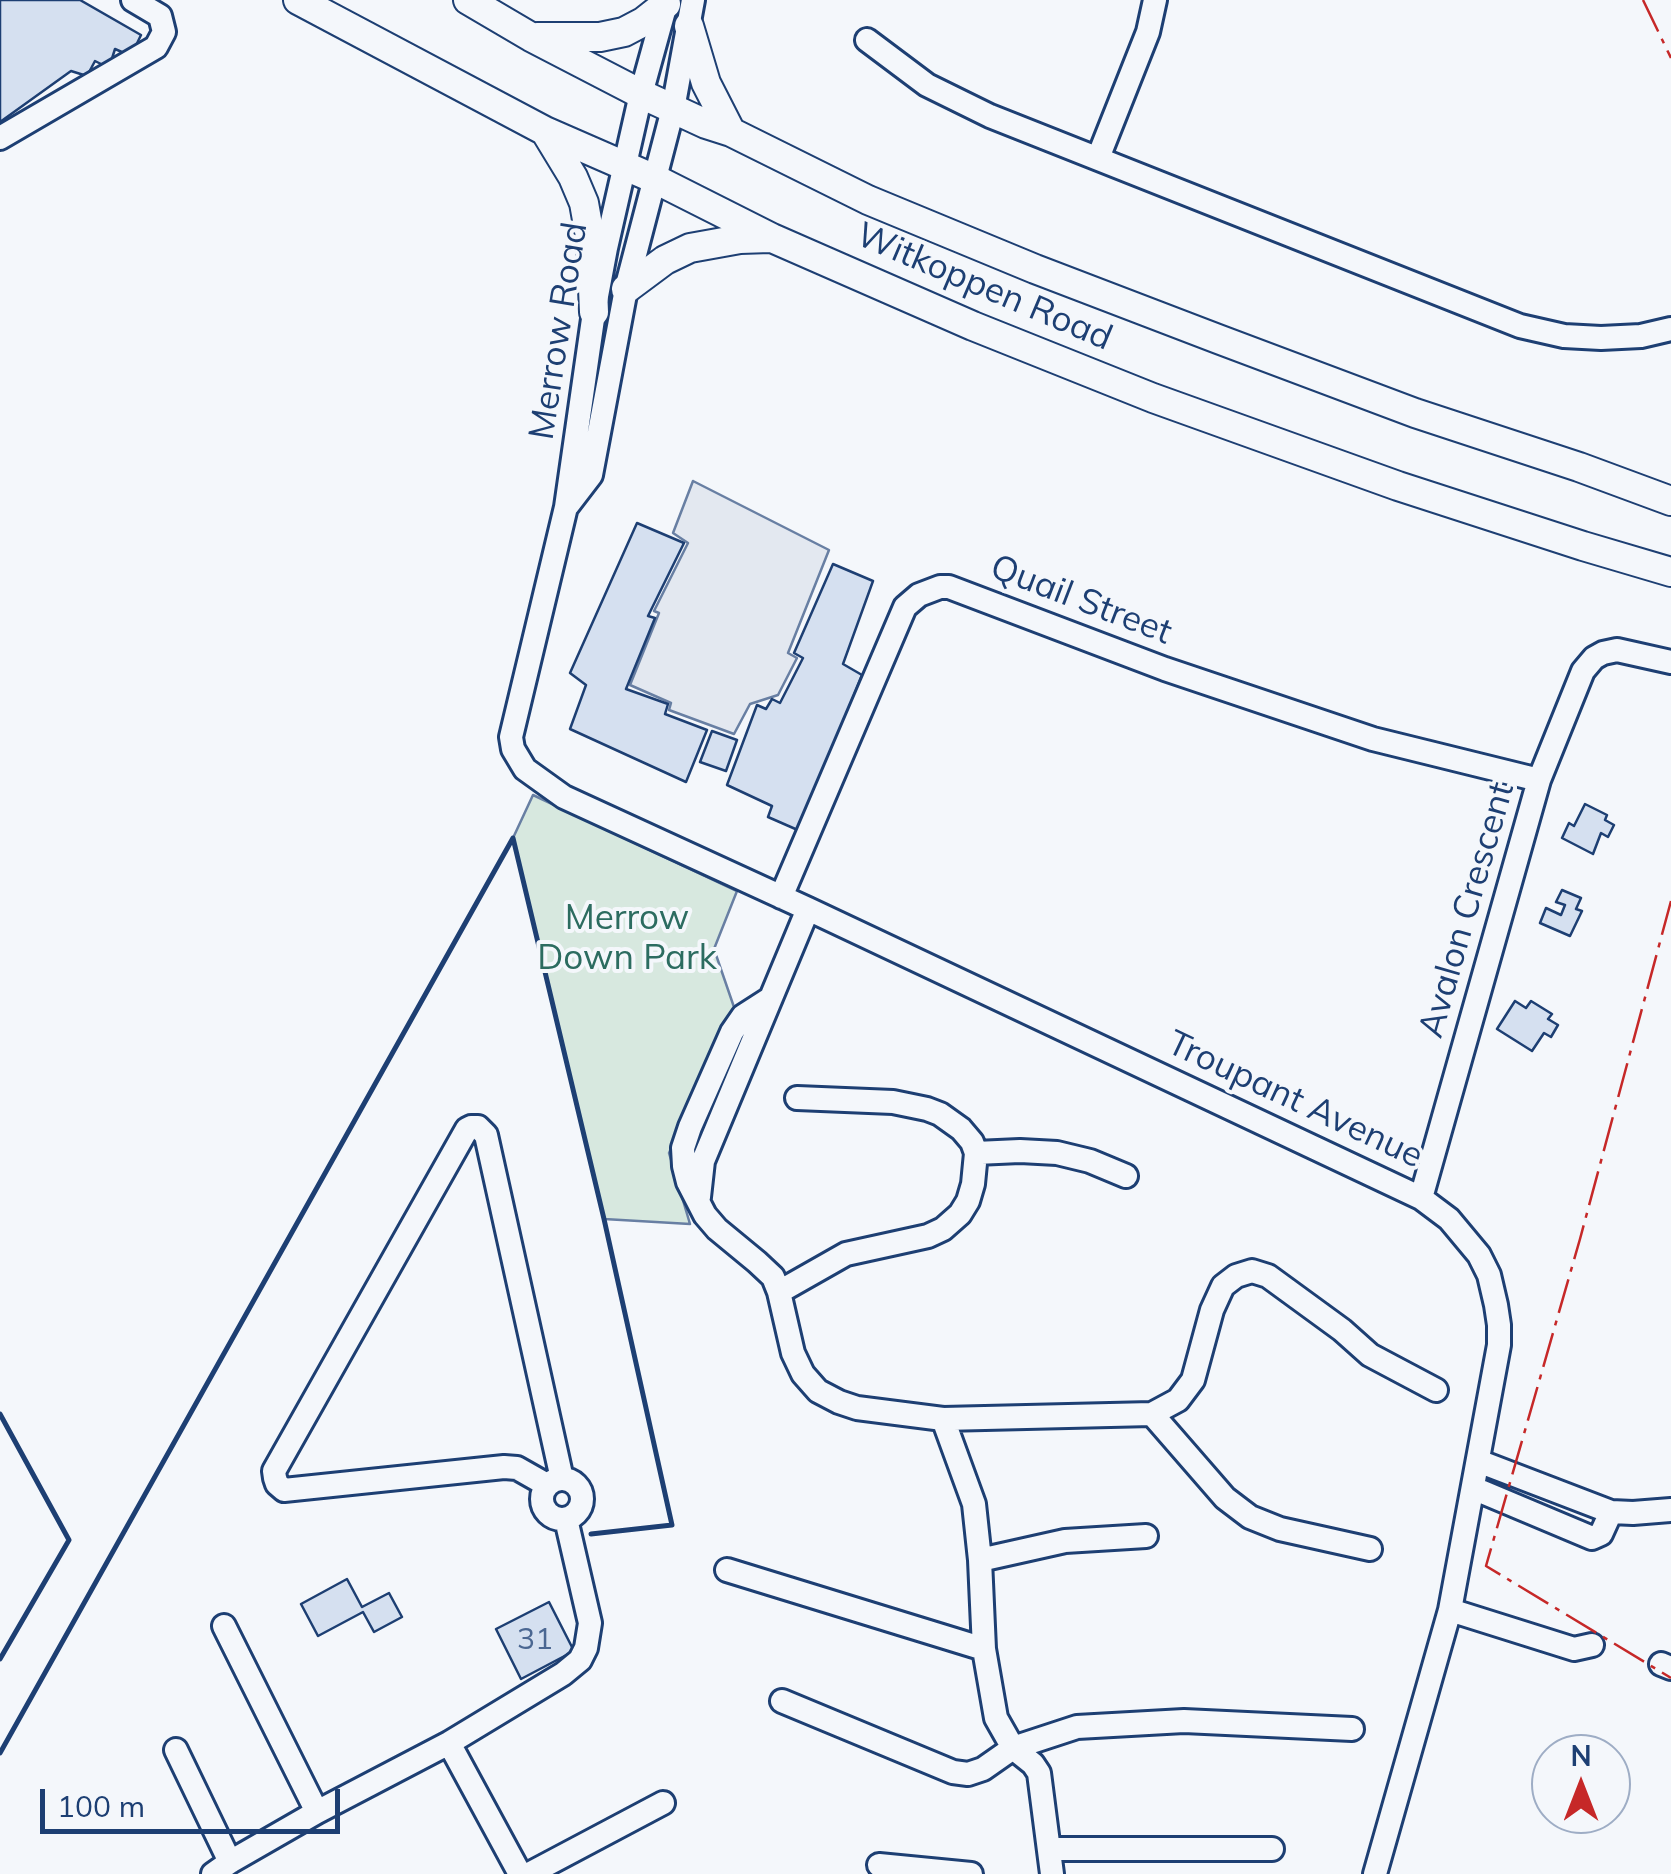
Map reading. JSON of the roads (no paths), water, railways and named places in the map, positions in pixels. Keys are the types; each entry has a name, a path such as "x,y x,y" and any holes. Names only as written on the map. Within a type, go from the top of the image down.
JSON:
{"main road":[{"name":"Witkoppen Road","path":"298,0 545,131 772,238 973,326 1153,398 1417,492 1671,572"},
{"name":"Witkoppen Road","path":"468,0 641,94 731,132 868,200 1035,270 1415,413 1671,501"},
{"path":"531,37 616,34 679,7 706,84 731,132"},
{"path":"545,131 584,203 591,242 594,312"},
{"path":"626,289 665,260 690,248 772,238"}],"street":[{"path":"0,138 156,48 164,32 160,16 133,0"},
{"path":"1098,158 1148,32 1154,0"},
{"name":"Merrow Road","path":"511,737 566,508 594,312 624,166 641,94 679,7"},
{"name":"Merrow Road","path":"566,508 591,475 626,289 673,109 679,7"},
{"path":"867,40 926,86 960,103 1520,326 1564,336 1602,338 1641,336 1671,329"},
{"name":"Quail Street","path":"782,897 906,607 919,595 940,587 1372,739 1540,780"},
{"name":"Avalon Crescent","path":"1421,1198 1540,780 1582,672 1603,653 1629,652 1671,662"},
{"name":"Troupant Avenue","path":"511,737 525,770 564,797 1421,1198 1448,1219 1479,1256 1489,1275 1496,1305 1499,1345 1450,1610 1376,1874"},
{"path":"808,909 771,998 743,1016 732,1032 683,1148 688,1182 704,1215 773,1278 792,1353 818,1391 857,1408 943,1419 1152,1414 1178,1400 1193,1380 1222,1286 1236,1276 1252,1272 1268,1276 1370,1355 1436,1390"},
{"path":"779,1292 846,1254 944,1230 968,1201 976,1153 961,1129 928,1109 905,1103 797,1098"},
{"path":"471,1127 486,1135 555,1482 504,1466 284,1490 275,1478 274,1471 471,1127"},
{"path":"976,1153 1057,1153 1126,1176"},
{"path":"1152,1414 1225,1498 1250,1516 1280,1528 1370,1549"},
{"path":"943,1419 972,1495 984,1649 996,1718 1013,1748 1039,1773 1052,1874"},
{"path":"1478,1460 1612,1512 1671,1510"},
{"path":"176,1750 221,1868 563,1674 580,1660 590,1623 566,1519 551,1517 541,1499 555,1482"},
{"path":"1473,1488 1592,1538 1601,1534 1612,1512"},
{"path":"980,1560 1065,1540 1146,1536"},
{"path":"728,1570 984,1649"},
{"path":"1450,1610 1574,1649 1592,1645"},
{"path":"224,1626 317,1812"},
{"path":"782,1701 953,1772 968,1774 983,1769 1013,1748 1078,1727 1184,1721 1352,1729"},
{"path":"449,1742 520,1874"},
{"path":"529,1874 663,1802"},
{"path":"1049,1849 1272,1848"},
{"path":"879,1865 971,1874"}],"park label":[{"name":"Merrow Down Park","path":"627,938"}]}
